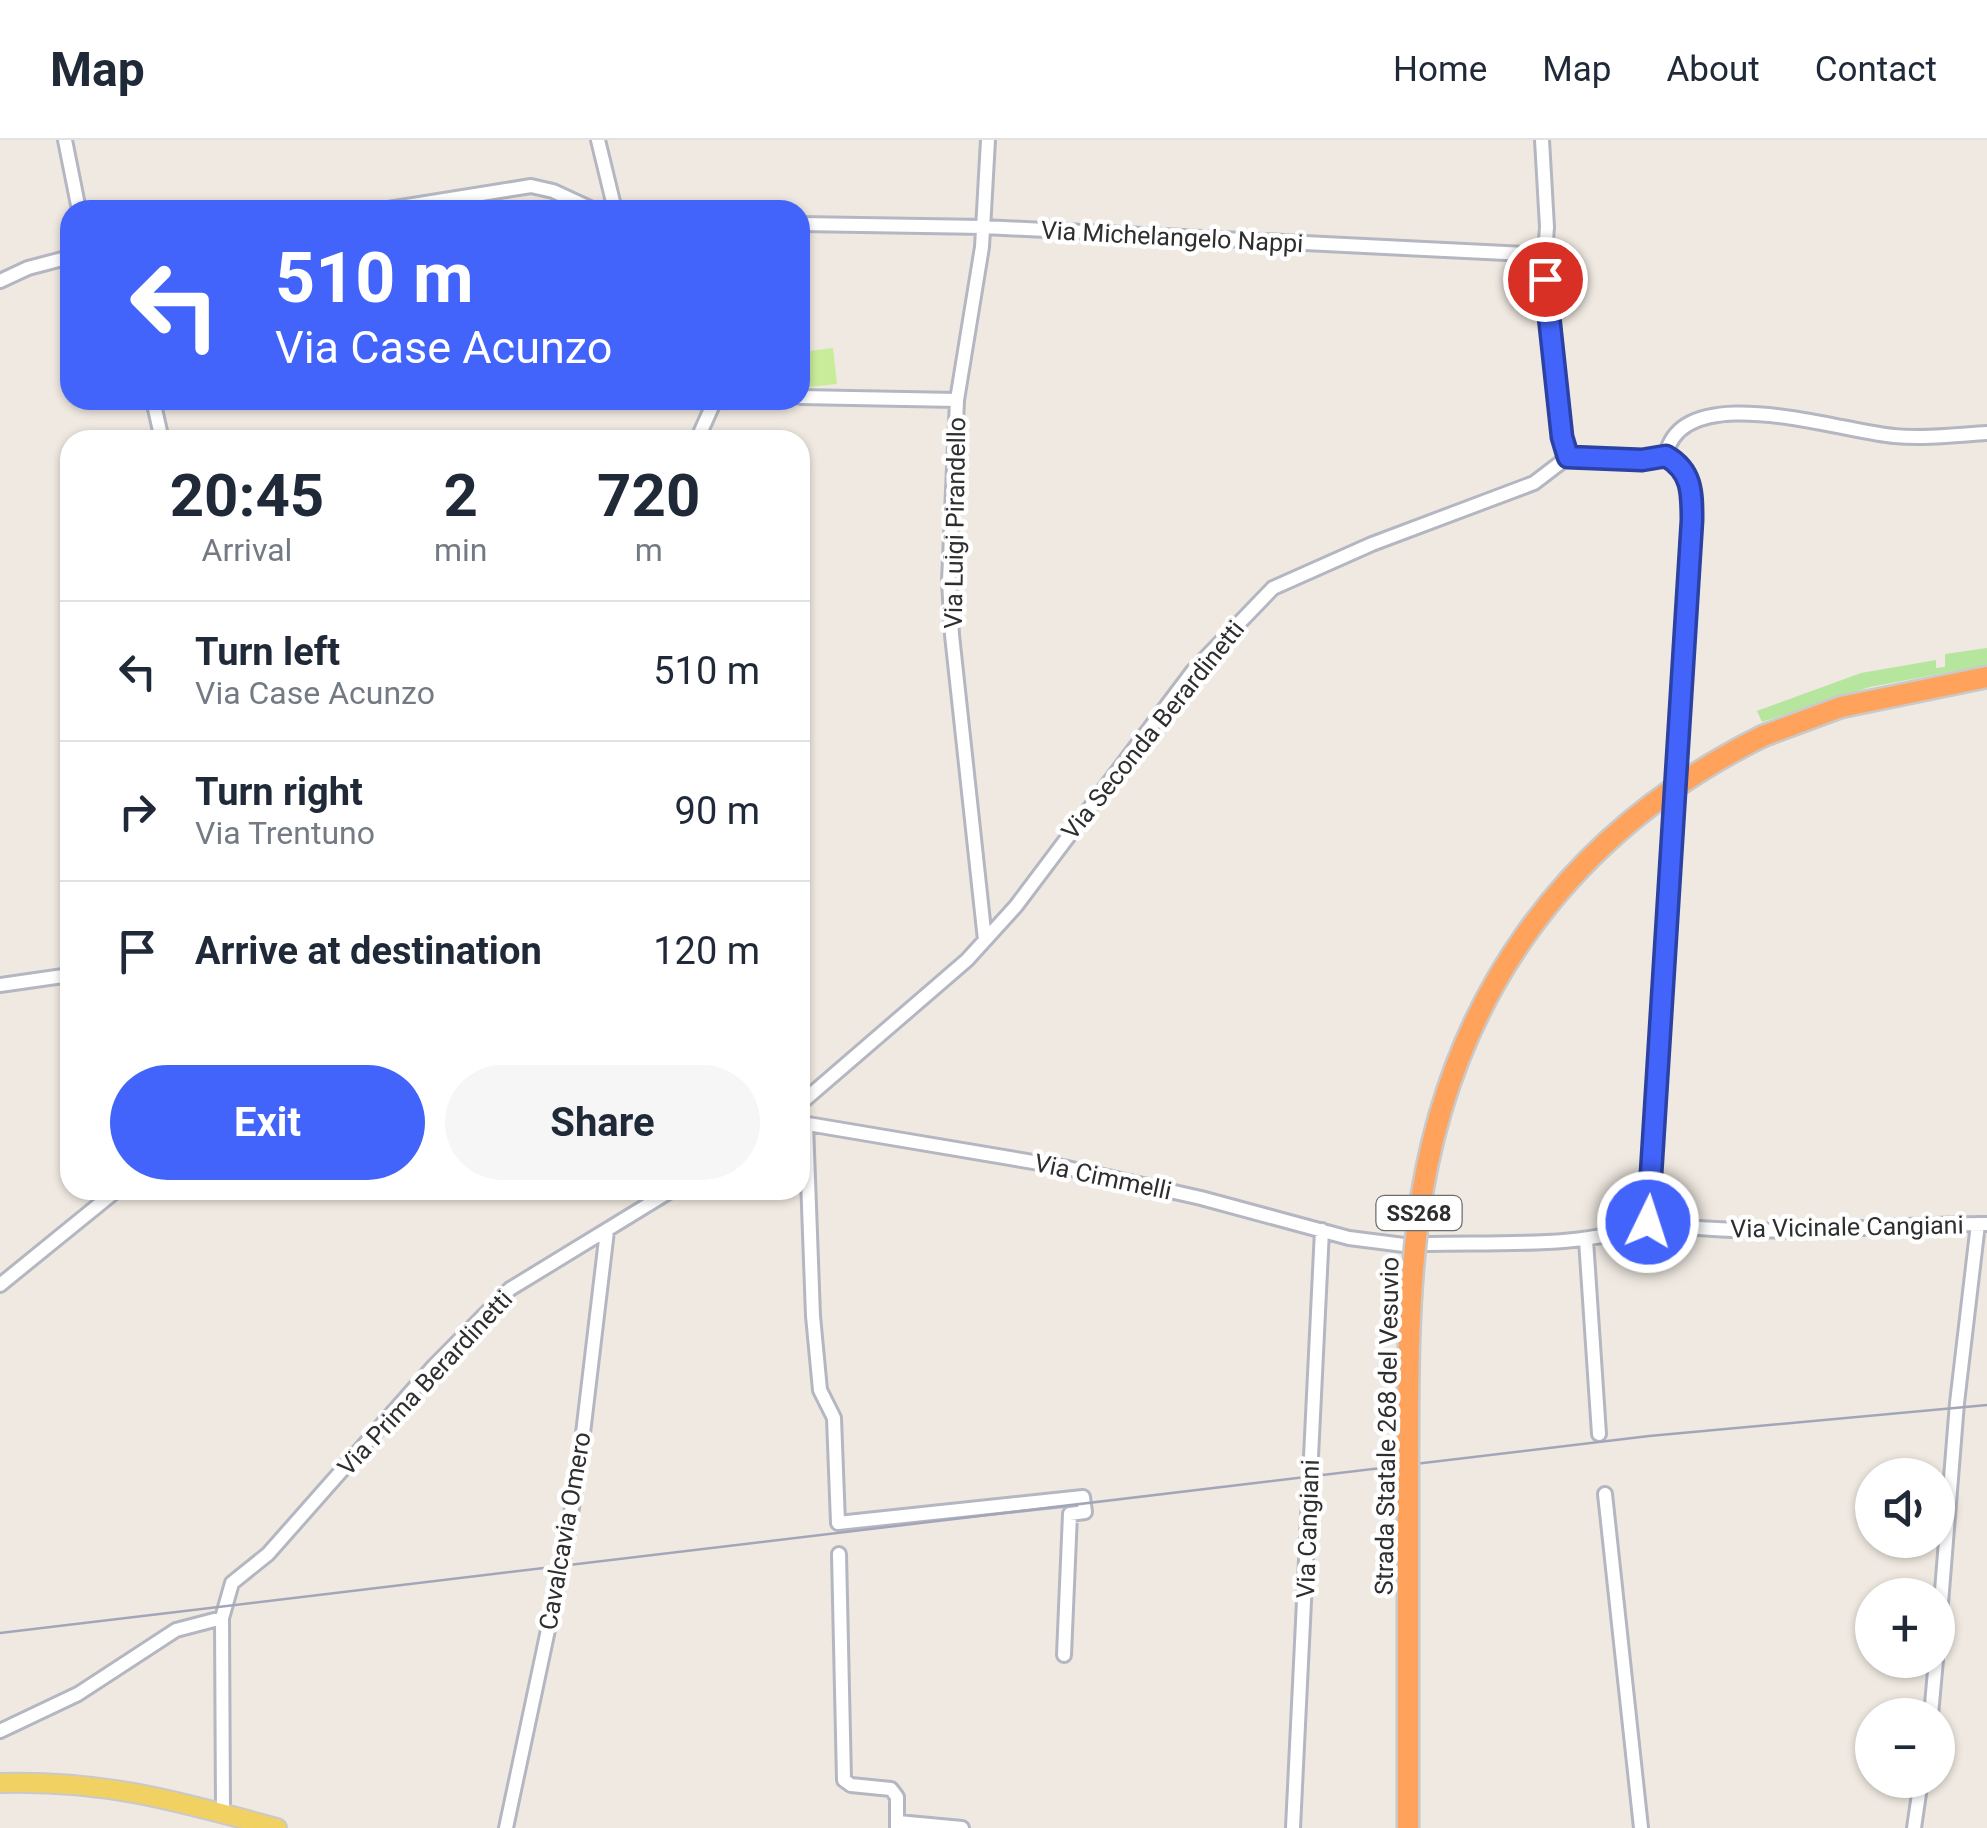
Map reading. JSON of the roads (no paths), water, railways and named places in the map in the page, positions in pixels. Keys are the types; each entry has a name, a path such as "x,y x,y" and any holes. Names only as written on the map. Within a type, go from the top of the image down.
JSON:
{"highway":[{"name":"Strada Statale 268 del Vesuvio","path":"1408,1828 1411,1297 1424,1182 1450,1077 1476,1017 1528,928 1604,842 1663,794 1763,736 1860,702 1987,677"}],"main road":[{"path":"0,1783 103,1786 277,1828"}],"street":[{"path":"66,140 77,200"},
{"path":"598,140 613,200"},
{"name":"Via Luigi Pirandello","path":"985,940 949,582 957,400 984,227 988,140"},
{"path":"1428,1244 1586,1240 1629,1231 1648,1222 1692,520 1690,480 1680,464 1666,456 1642,460 1568,457 1562,437 1544,255 1547,227 1542,140"},
{"path":"444,200 532,186 574,200"},
{"name":"Via Michelangelo Nappi","path":"810,224 984,227 1544,255"},
{"path":"2,278 60,259"},
{"path":"810,397 957,400"},
{"path":"1666,456 1671,441 1688,424 1737,412 1898,436 1987,433"},
{"name":"Via Seconda Berardinetti","path":"985,940 1016,906 1194,672 1273,588 1372,544 1534,483 1568,457"},
{"path":"810,1095 901,1019 985,940"},
{"path":"0,985 60,976"},
{"name":"Via Cimmelli","path":"810,1124 1063,1166 1376,1244 1404,1245"},
{"path":"0,1285 105,1200"},
{"name":"Via Prima Berardinetti","path":"223,1813 222,1618 232,1583 268,1554 510,1289 656,1200"},
{"path":"807,1200 820,1390 834,1418 838,1523 1083,1497 1085,1512 1070,1514 1064,1655"},
{"name":"Via Vicinale Cangiani","path":"1648,1222 1690,1229 1761,1231 1982,1224"},
{"path":"1943,1578 1957,1403 1982,1224"},
{"name":"Via Cangiani","path":"1293,1828 1322,1230"},
{"name":"Cavalcavia Omero","path":"506,1828 576,1492 607,1231"},
{"path":"1586,1240 1599,1434"},
{"path":"1605,1494 1641,1828"},
{"path":"839,1554 844,1780 851,1785 891,1789 897,1796 897,1825 962,1828"},
{"path":"0,1732 78,1694 176,1630 222,1618"},
{"path":"1914,1828 1918,1798"}],"railway":[{"path":"0,1633 1649,1436 1987,1405"}]}
